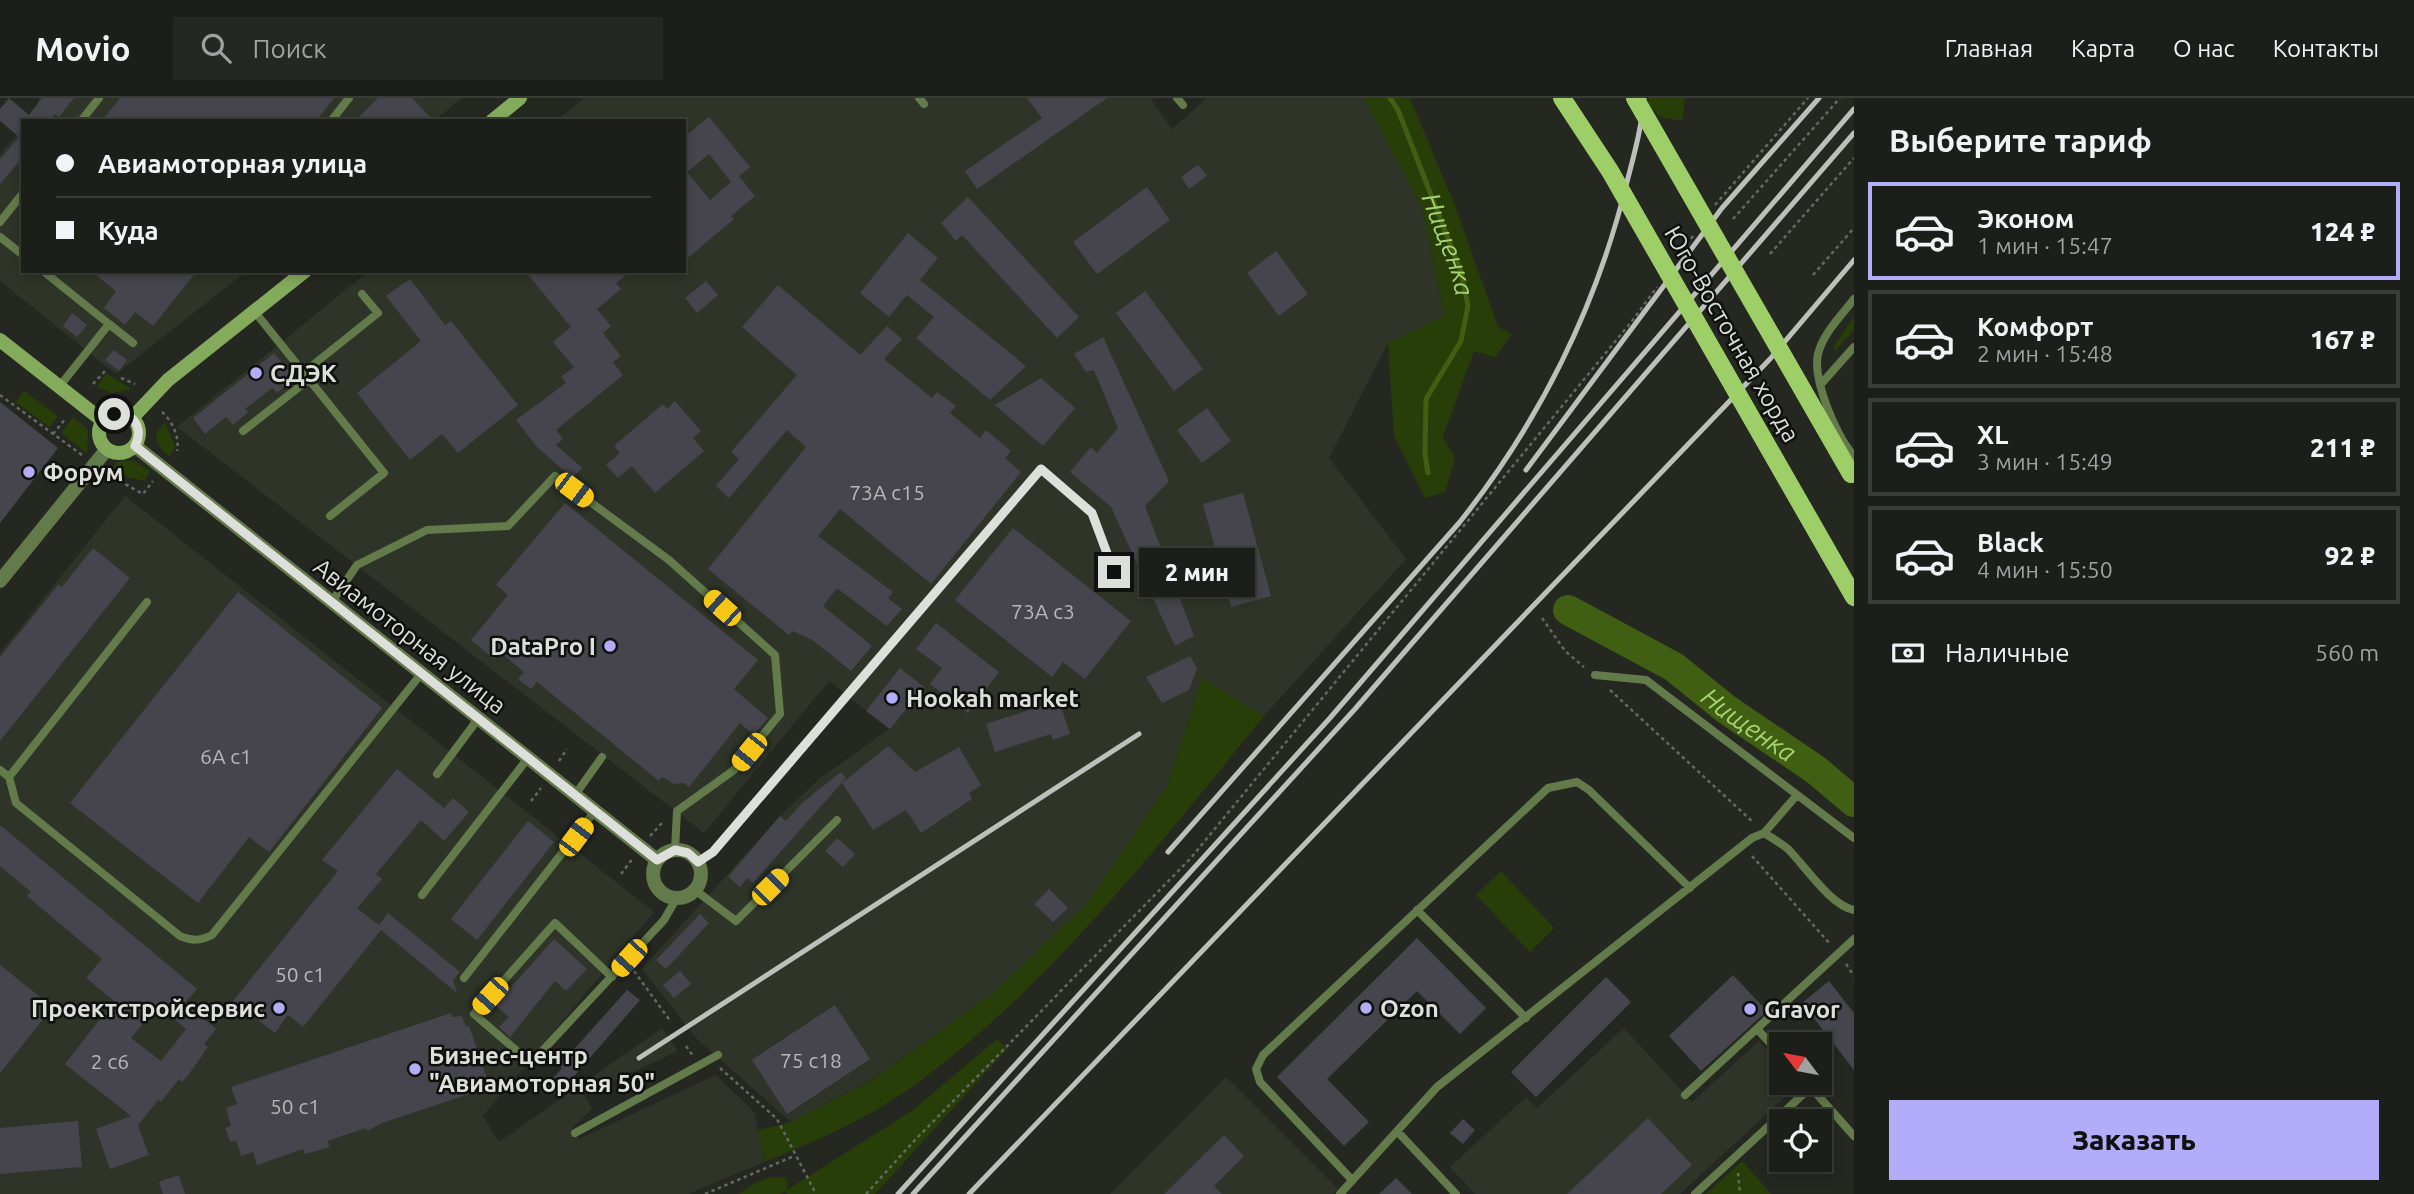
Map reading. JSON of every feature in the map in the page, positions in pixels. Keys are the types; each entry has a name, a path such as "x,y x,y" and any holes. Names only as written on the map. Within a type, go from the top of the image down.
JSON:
{"main road":[{"name":"Юго-Восточная хорда","path":"1562,98 1610,171 1854,597"},
{"name":"Юго-Восточная хорда","path":"1635,98 1852,465"}],"street":[{"path":"494,119 520,98"},
{"path":"132,418 168,380 303,273"},
{"path":"0,340 103,421"},
{"path":"120,413 132,418 139,428 135,446 118,453 107,449 99,433 103,421 120,413"},
{"name":"Авиамоторная улица","path":"135,446 657,860"},
{"path":"0,581 107,449"},
{"path":"675,850 688,853 698,862 701,873 695,890 686,897 676,899 662,894 653,881 657,860 675,850"}],"lane":[{"path":"82,119 99,98"},
{"path":"333,119 349,98"},
{"path":"0,222 21,196"},
{"path":"0,237 21,253"},
{"path":"45,273 133,343"},
{"path":"243,431 377,313 362,294"},
{"path":"1852,465 1816,366 1827,335 1854,299"},
{"path":"255,312 384,473 330,516"},
{"path":"59,387 109,324"},
{"path":"1821,384 1854,346"},
{"path":"698,862 713,852 1041,469 1092,513 1114,572"},
{"path":"331,603 357,565 427,530 508,526 555,476 669,560 775,655 780,714 734,771 677,811 675,850"},
{"path":"9,777 147,601"},
{"path":"0,770 9,777 16,803 180,936 190,941 202,940 212,935 421,674"},
{"path":"1595,675 1646,680 1854,838"},
{"path":"437,774 478,719"},
{"path":"575,795 602,757"},
{"path":"422,895 528,758"},
{"path":"1352,1180 1260,1082 1256,1069 1263,1055 1548,788 1577,782 1589,790 1690,888"},
{"path":"1339,1194 1437,1087 1690,888 1707,880 1743,846 1764,833 1797,795"},
{"path":"464,978 595,811"},
{"path":"695,890 736,921 837,820"},
{"path":"1764,833 1785,847 1845,908 1854,910"},
{"path":"612,977 555,923 474,1014 531,1063 612,977 664,920 676,899"},
{"path":"1417,910 1526,1018"},
{"path":"1685,1095 1854,939"},
{"path":"1758,1030 1769,1042"},
{"path":"575,1133 714,1057"},
{"path":"1695,1194 1798,1096"},
{"path":"1819,1096 1854,1136"},
{"path":"1397,1131 1456,1194"}],"path":[{"path":"1713,208 1808,98"},
{"path":"1733,219 1840,98"},
{"path":"1770,254 1854,158"},
{"path":"1813,275 1854,229"},
{"path":"1672,265 1696,231"},
{"path":"866,1194 1190,859 1632,321 1664,276"},
{"path":"93,384 105,371"},
{"path":"121,378 135,384"},
{"path":"0,395 82,455"},
{"path":"162,412 170,419 179,442 177,451"},
{"path":"52,435 66,418"},
{"path":"107,474 143,494 153,481"},
{"path":"1542,618 1565,651 1595,675 1764,833"},
{"path":"557,764 567,750"},
{"path":"531,802 541,788"},
{"path":"647,840 662,823"},
{"path":"1743,846 1838,954"},
{"path":"621,874 633,858"},
{"path":"634,969 634,973 671,1022"},
{"path":"714,1057 777,1119 793,1156 816,1194"},
{"path":"705,1194 793,1156"},
{"path":"1736,1157 1740,1194"}],"shaded area":[{"path":"39,98 462,98 436,119 30,119 37,109"},
{"path":"584,98 1150,98 1172,129 1207,98 1364,98 1422,208 1444,317 1388,343 1329,458 1406,559 1264,716 1202,678 1167,786 1088,902 994,992 871,1080 791,1122 697,1039 642,969 780,816 819,779 889,729 829,681 704,833 177,427 367,273 686,273 686,119 558,119"},
{"path":"21,129 21,273 244,273 116,374 0,281 0,155"},
{"path":"125,496 654,912 483,1116 499,1142 662,1028 678,1051 584,1095 592,1109 572,1128 579,1139 716,1075 755,1113 764,1162 688,1194 0,1194 0,653"},
{"path":"1624,1028 1692,1102 1759,1041 1769,1052 1769,1096 1786,1096 1680,1194 1475,1194 1450,1167 1526,1097 1537,1108"},
{"path":"1226,1077 1338,1189 1333,1194 1110,1194"}],"green space":[{"path":"1364,98 1410,98 1456,208 1498,327 1512,334 1495,357 1474,351 1443,437 1455,458 1445,492 1425,498 1394,436 1388,343 1444,316 1422,208"},
{"path":"1649,98 1685,98 1682,121 1661,117 1648,105"},
{"path":"1854,317 1854,330 1836,350 1833,347"},
{"path":"106,373 131,389 112,393 97,387"},
{"path":"24,391 58,416 49,427 16,402"},
{"path":"73,417 88,430 87,453 61,433"},
{"path":"165,423 175,446 170,456 160,447 156,437 156,433"},
{"path":"134,461 150,471 144,481 110,473 117,462"},
{"path":"1202,678 1264,716 1097,916 1005,1010 957,1052 906,1091 819,1139 764,1162 758,1130 791,1122 872,1080 994,992 1088,902 1167,786"},
{"path":"1501,871 1554,928 1530,952 1476,895"},
{"path":"997,1039 1007,1049 875,1194 787,1194 785,1191 780,1194 738,1194 761,1180 773,1177 787,1179 787,1190 913,1110"},
{"path":"1742,1161 1771,1194 1706,1194"}],"building":[{"path":"9,98 29,115 42,98 74,98 59,117 55,114 51,119 21,119 21,159 0,184 0,159 19,137 0,121 0,109"},
{"path":"120,98 334,98 318,119 104,119"},
{"path":"378,98 412,98 432,119 357,119"},
{"path":"1027,98 1107,98 977,189 965,171 1042,118"},
{"path":"709,117 750,167 739,176 755,196 731,216 734,219 686,259 686,135","holes":["709,154 731,182 710,200 687,172"]},
{"path":"1198,165 1207,176 1189,189 1181,177"},
{"path":"1147,187 1170,220 1097,274 1073,242"},
{"path":"968,197 1079,317 1057,338 962,235 956,241 941,223"},
{"path":"908,233 938,258 920,280 1026,366 990,400 916,338 934,317 907,295 889,317 860,293"},
{"path":"1276,251 1308,294 1279,316 1247,273"},
{"path":"94,273 195,273 153,326 135,312 125,325 104,308 116,291"},
{"path":"527,273 628,273 616,283 621,289 597,309 611,326 603,333 621,356 613,362 623,375 556,430 563,439 556,445 582,468 572,478 537,447 516,420 566,383 561,377 574,367 553,342 571,327"},
{"path":"410,279 445,325 451,321 518,405 458,453 442,434 410,460 357,393 421,341 386,296"},
{"path":"706,281 718,295 697,313 685,298"},
{"path":"778,285 860,355 887,326 902,339 884,359 932,398 937,392 956,406 950,413 980,438 986,430 1011,451 1005,458 1021,472 931,584 840,509 818,536 893,592 888,598 902,609 887,626 837,588 823,606 872,646 851,671 814,641 793,631 789,635 708,569 806,447 787,430 729,498 716,486 739,459 731,452 797,375 742,327"},
{"path":"1145,291 1203,369 1174,391 1116,313"},
{"path":"72,313 87,325 77,337 63,326"},
{"path":"1103,337 1169,481 1145,506 1194,636 1175,646 1111,507 1070,472 1091,447 1097,453 1118,428 1094,370 1086,372 1074,354"},
{"path":"114,350 127,360 119,371 105,360"},
{"path":"274,353 291,374 285,378 289,383 277,393 272,388 245,409 248,412 233,425 226,417 205,434 193,418"},
{"path":"1041,378 1075,408 1043,446 995,405"},
{"path":"675,401 701,431 693,438 704,451 655,493 632,466 618,478 606,465 620,453 614,446 663,404 667,409"},
{"path":"0,402 58,448 0,523"},
{"path":"1207,408 1231,441 1202,463 1177,430"},
{"path":"1243,493 1271,596 1231,607 1203,504"},
{"name":"DataPro I","path":"565,503 758,660 734,689 768,718 754,735 740,723 689,787 684,783 674,784 662,777 659,781 537,682 531,689 518,679 524,672 500,652 494,659 471,640 508,595 496,585"},
{"path":"1013,528 1131,621 1085,679 1063,662 1052,677 955,600"},
{"path":"93,548 130,578 0,741 0,657 58,585 62,587"},
{"path":"238,592 382,708 269,852 249,837 198,903 70,803"},
{"path":"936,623 999,672 968,713 930,684 942,668 916,649"},
{"path":"1190,656 1197,669 1189,690 1162,703 1146,677"},
{"path":"900,668 924,687 890,729 866,711"},
{"path":"1059,700 1070,734 1053,740 1051,734 995,752 986,724"},
{"path":"888,746 915,772 959,747 981,785 969,793 972,799 921,833 906,810 873,830 842,783"},
{"path":"397,769 444,808 453,798 469,812 444,841 421,820 376,874 382,879 357,908 379,925 388,913 460,972 453,980 457,993 381,930 303,1027 288,1015 275,1033 233,1001 338,871 322,860"},
{"path":"841,772 846,778 753,883 747,878 740,887 728,877 780,816 786,821 802,803"},
{"path":"528,821 554,842 477,940 451,919"},
{"path":"0,825 197,989 185,1003 216,1029 204,1044 208,1047 189,1074 182,1082 179,1079 161,1102 158,1100 138,1125 149,1155 110,1169 96,1129 131,1116 65,1064 114,1001 86,978 102,959 27,896 31,892 0,866","holes":["158,1005 186,1029 161,1061 131,1038"]},
{"path":"837,838 855,854 843,867 825,851"},
{"path":"1049,889 1068,908 1053,922 1034,904"},
{"path":"700,914 709,923 666,969 656,960"},
{"path":"1417,938 1486,1008 1460,1034 1417,991 1327,1079 1369,1122 1344,1146 1277,1077"},
{"path":"554,939 587,969 566,991 555,981 510,1037 499,1027 509,1017 495,1005"},
{"path":"0,965 53,1007 0,1073"},
{"path":"680,971 691,984 674,998 663,985"},
{"path":"1733,975 1767,1011 1701,1071 1669,1036"},
{"path":"1606,977 1631,1002 1536,1097 1511,1072"},
{"path":"1829,981 1854,1013 1854,1070 1832,1042 1832,1032 1825,1032 1802,1003"},
{"path":"627,990 640,1000 557,1096 546,1086 562,1068 559,1066"},
{"path":"835,1005 870,1059 787,1114 752,1060"},
{"path":"451,1013 452,1017 462,1016 466,1027 469,1026 490,1087 382,1123 367,1131 366,1128 327,1141 330,1147 305,1154 303,1149 257,1165 253,1152 241,1156 236,1140 230,1142 225,1128 231,1126 226,1108 237,1104 231,1087"},
{"path":"1648,1118 1692,1165 1661,1194 1567,1194"},
{"path":"1463,1119 1475,1130 1463,1144 1450,1133"},
{"path":"78,1121 82,1167 0,1174 0,1128"},
{"path":"1224,1135 1244,1156 1214,1186 1222,1194 1164,1194"},
{"path":"179,1175 185,1194 163,1194 159,1182"},
{"path":"1396,1178 1412,1194 1379,1194"}],"waterway":[{"name":"Нищенка","path":"1390,98 1398,110 1461,272 1468,306 1461,341 1426,399 1425,454 1428,473"},
{"name":"Нищенка","path":"1568,610 1674,667 1726,709 1816,770 1854,802"}],"railway":[{"path":"1168,852 1459,523 1515,445 1562,362 1599,274 1640,130 1644,98"},
{"path":"1526,470 1722,208 1819,98"},
{"path":"898,1194 1330,718 1854,109"},
{"path":"913,1194 1355,709 1854,133"},
{"path":"969,1194 1770,359 1854,260"},
{"path":"639,1058 1139,734"}],"place":[{"name":"СДЭК","path":"256,373"},
{"name":"Форум","path":"29,472"},
{"name":"DataPro I","path":"610,646"},
{"name":"Hookah market","path":"892,698"},
{"name":"Проектстройсервис","path":"279,1008"},
{"name":"Ozon","path":"1366,1008"},
{"name":"Gravor","path":"1750,1009"},
{"name":"Бизнес-центр \"Авиамоторная 50\"","path":"415,1069"}],"route":[{"path":"114,414 127,415 136,423 139,435 135,446 657,860 668,851 681,850 694,856 698,862 713,852 1041,469 1092,513 1114,572"}]}
